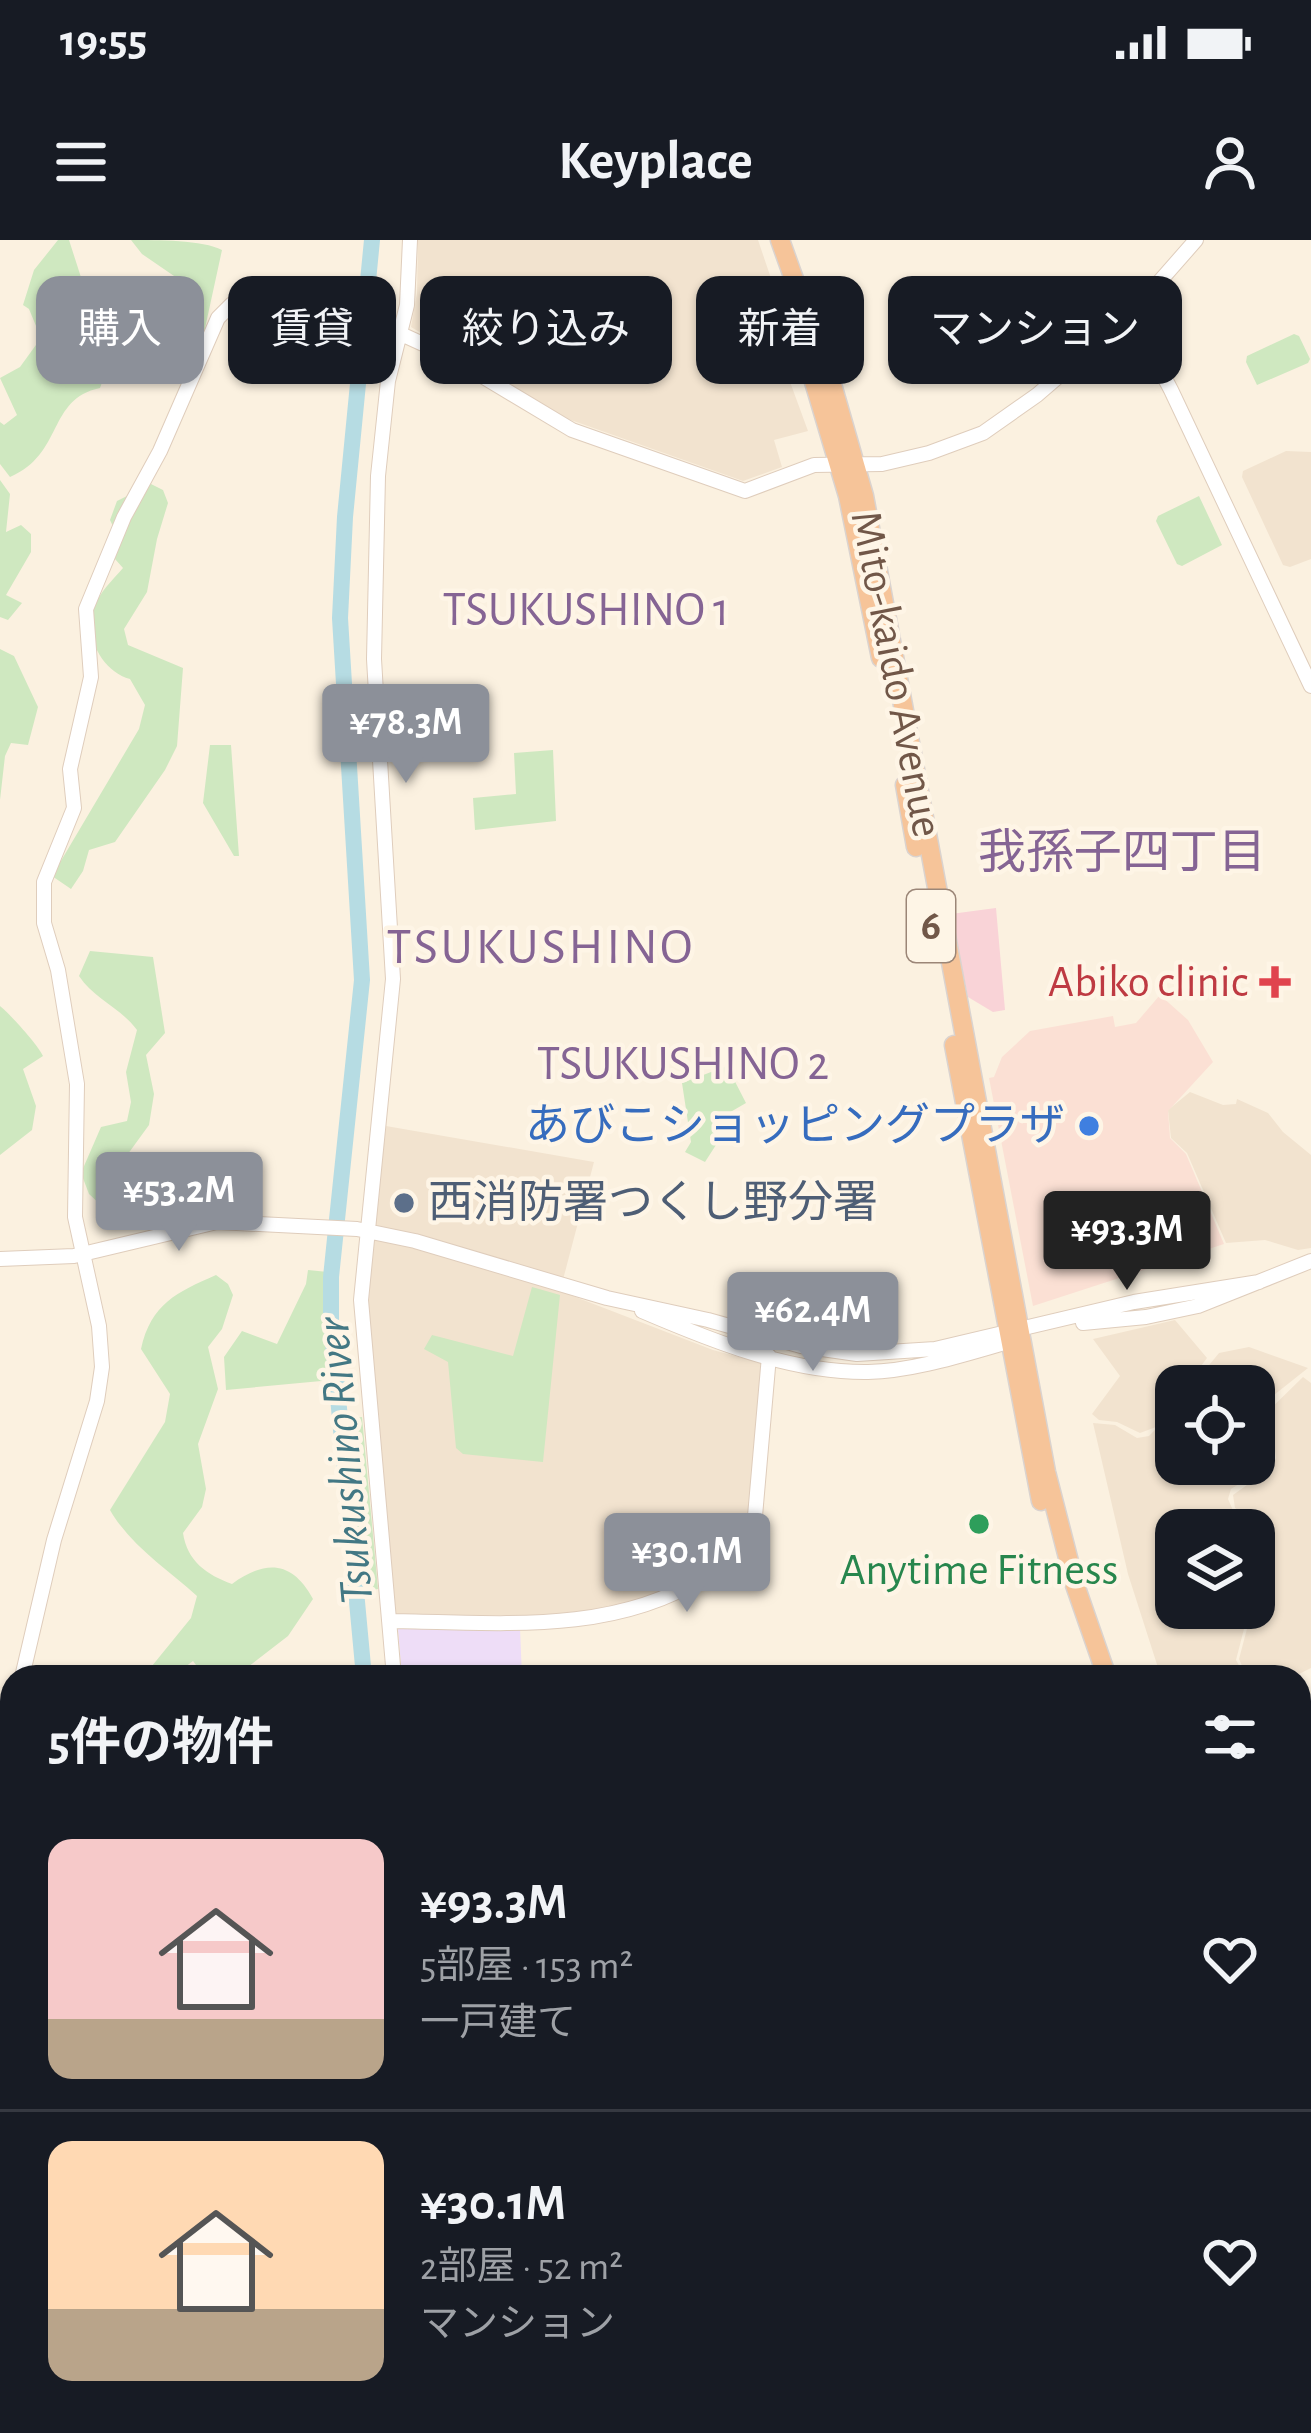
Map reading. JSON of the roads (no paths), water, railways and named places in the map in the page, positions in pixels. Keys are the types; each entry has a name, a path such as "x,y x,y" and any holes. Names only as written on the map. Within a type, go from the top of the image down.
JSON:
{"highway":[{"name":"Mito-kaido Avenue","path":"768,240 848,465"},
{"name":"Mito-kaido Avenue","path":"780,240 848,465 1015,1335 1055,1514 1104,1665"},
{"name":"Mito-kaido Avenue","path":"1015,1335 1033,1473 1064,1587 1092,1665"}],"street":[{"path":"393,1665 362,1319 365,1230 393,979 374,659 378,476 381,426 409,283 410,240"},
{"path":"1164,276 1196,240"},
{"path":"25,1665 54,1540 97,1401 102,1367 99,1326 74,1203 77,1084 42,896 74,808 70,769 91,677 86,609 124,517 168,434 205,341 227,307 249,299 272,300 401,334 447,355 559,424 742,491 814,466 912,458 983,433 1049,384"},
{"path":"1166,384 1311,686"},
{"path":"0,1259 81,1255 217,1222 365,1230 621,1302 843,1353 918,1352 1015,1335"},
{"path":"621,1302 703,1336 769,1356 815,1367 870,1372 1156,1297 1259,1282 1311,1261"},
{"path":"389,1621 566,1620 612,1615 682,1590 735,1556 752,1531 755,1516 769,1356"}],"waterway":[{"name":"Tsukushino River","path":"363,1665 331,1322 331,1277 362,980 340,618 372,240"}],"place":[{"name":"Abiko clinic","path":"1275,982"},
{"name":"あびこショッピングプラザ","path":"1089,1126"},
{"name":"西消防署つくし野分署","path":"404,1203"},
{"name":"Anytime Fitness","path":"979,1524"}],"district":[{"name":"TSUKUSHINO 1","path":"586,611"},
{"name":"我孫子四丁目","path":"1122,854"},
{"name":"TSUKUSHINO","path":"541,947"},
{"name":"TSUKUSHINO 2","path":"683,1065"}]}
